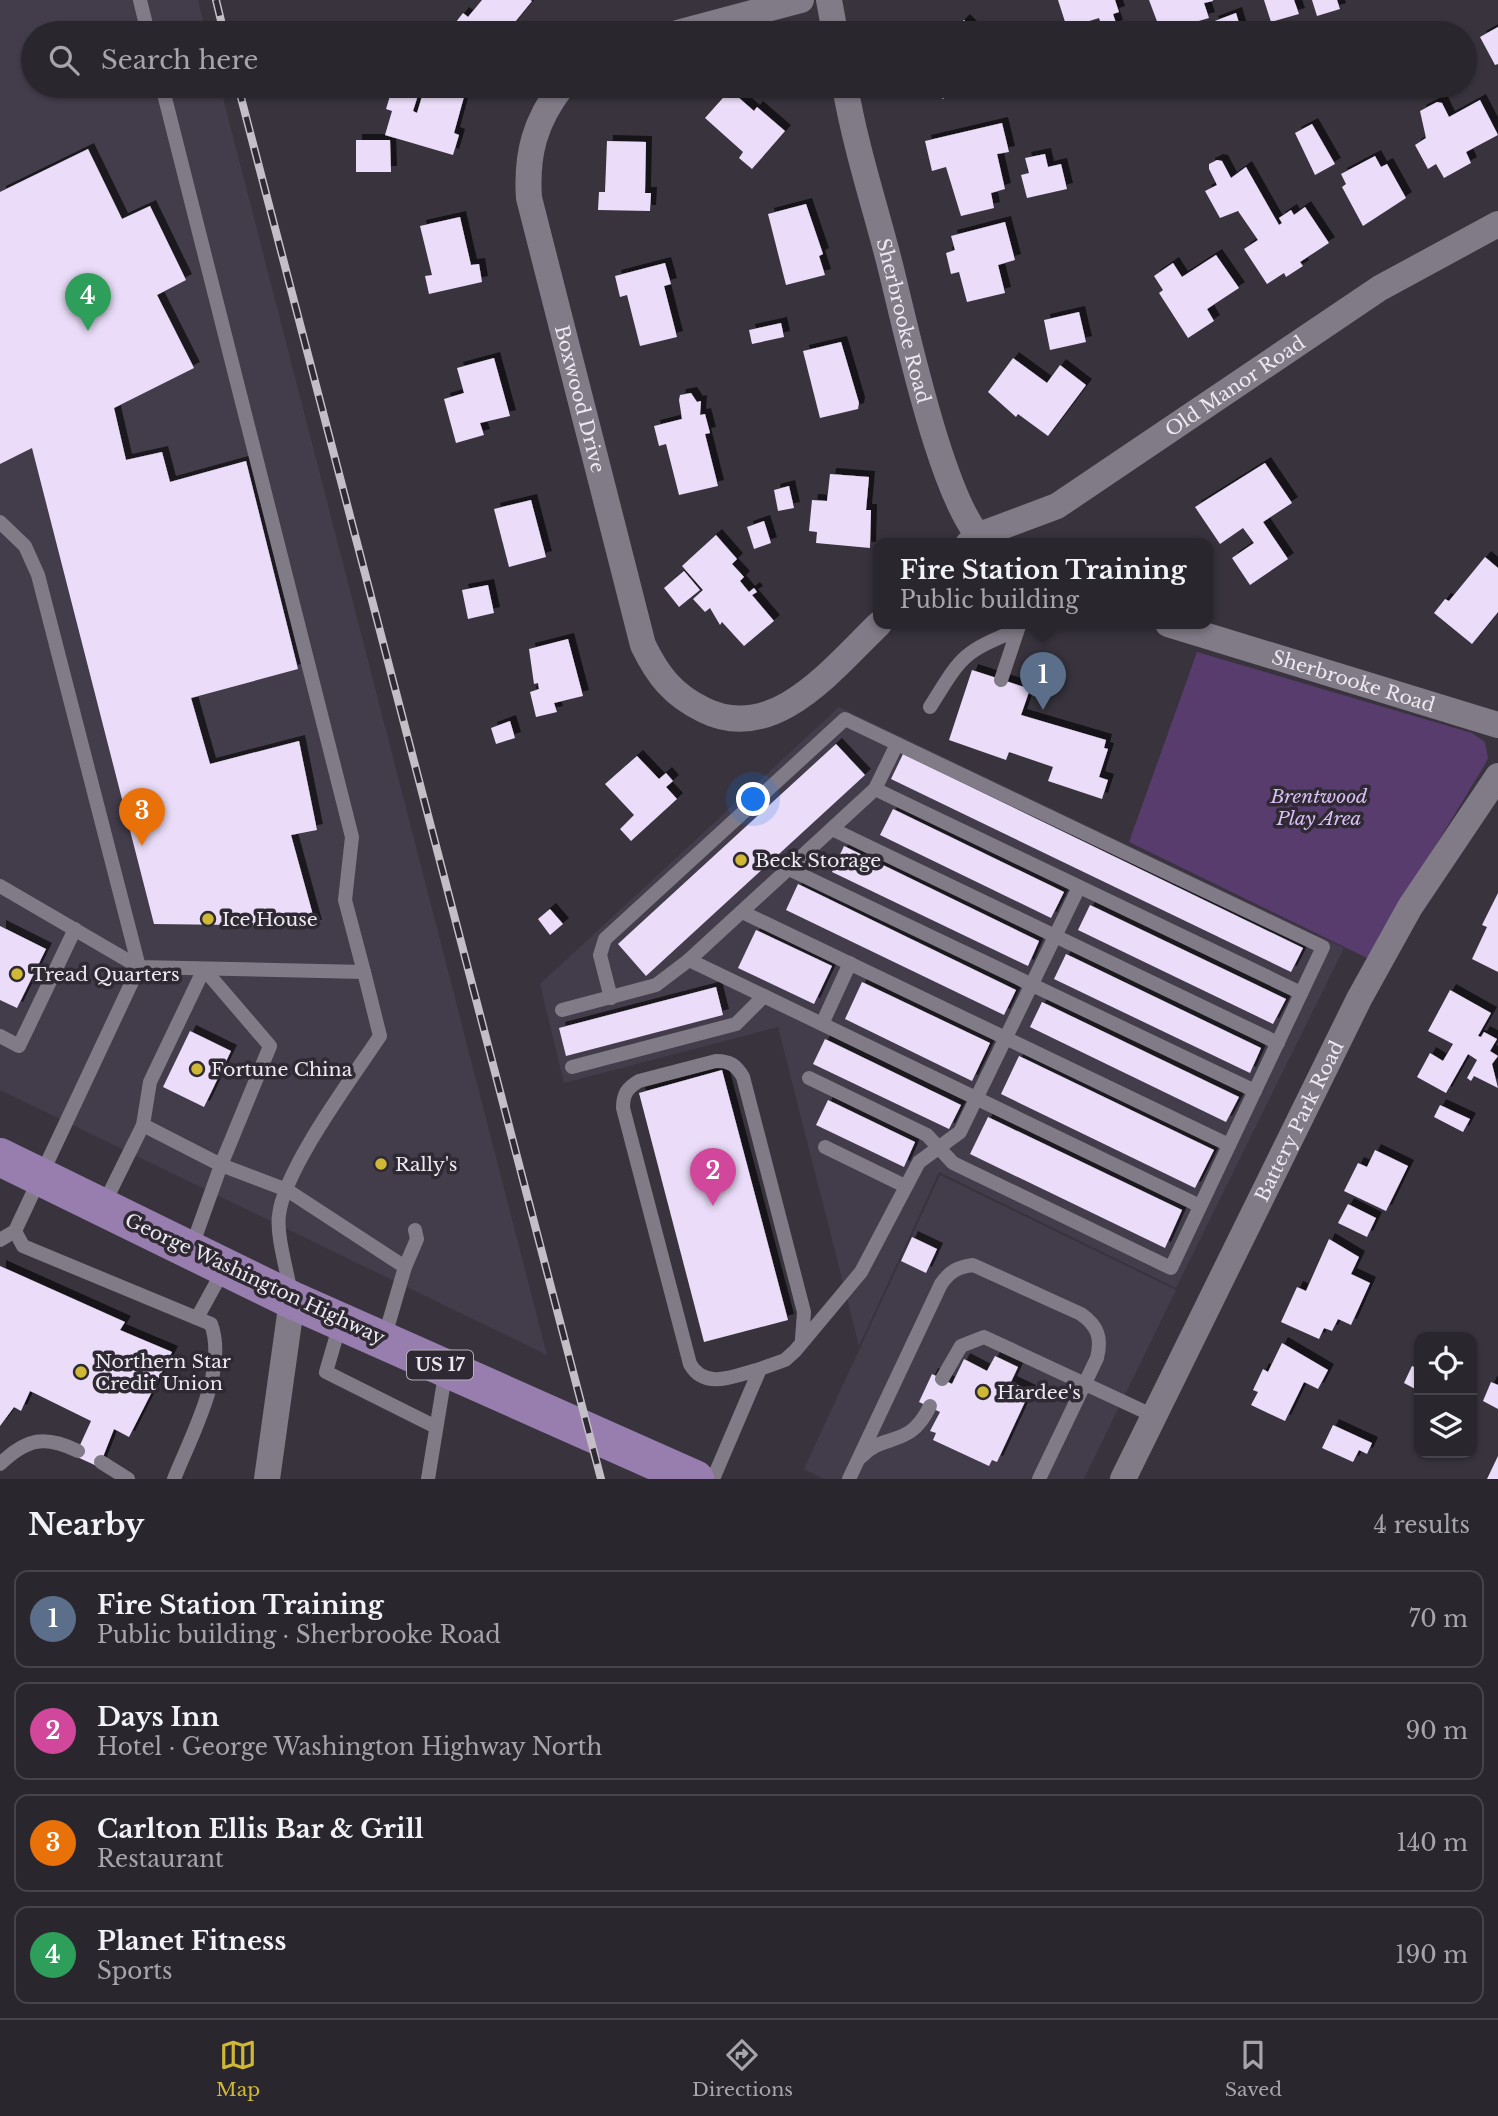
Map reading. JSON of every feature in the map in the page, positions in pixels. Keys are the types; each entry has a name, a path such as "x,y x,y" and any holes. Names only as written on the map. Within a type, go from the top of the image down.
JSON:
{"main road":[{"name":"George Washington Highway","path":"0,1157 292,1300 695,1479"}],"street":[{"path":"722,21 801,0"},
{"path":"829,0 833,21"},
{"name":"Boxwood Drive","path":"554,98 536,126 527,163 529,198 643,645 656,673 687,702 725,718 748,718 774,713 818,683 874,629"},
{"name":"Sherbrooke Road","path":"848,98 937,447 976,538"},
{"name":"Old Manor Road","path":"984,538 1057,506 1380,288 1498,224"},
{"name":"Sherbrooke Road","path":"1184,629 1498,725"},
{"name":"Battery Park Road","path":"1123,1479 1359,999 1410,907 1498,776"},
{"path":"267,1479 292,1300"}],"lane":[{"path":"140,0 145,21"},
{"path":"165,98 352,837 345,900 380,1036 310,1144 287,1190 279,1216 292,1300"},
{"path":"0,522 25,546 38,575 139,967 15,1231 0,1240"},
{"path":"930,707 963,656 1014,629"},
{"path":"1001,680 1017,629"},
{"path":"611,998 600,955 606,939 845,719 1323,947 1171,1268 953,1163 927,1135 809,1079"},
{"path":"562,1010 656,985 689,961 875,789 897,744"},
{"path":"875,789 1301,993"},
{"path":"832,829 1278,1042"},
{"path":"789,869 1255,1091"},
{"path":"0,886 139,967 364,972"},
{"path":"802,1339 804,1312 743,1077 737,1067 727,1061 716,1061 639,1081 629,1087 623,1097 623,1108 690,1364 696,1374 705,1380 717,1380 785,1360 861,1272 919,1162 960,1132 1079,887"},
{"path":"742,912 1229,1145"},
{"path":"0,1036 19,1046 75,929"},
{"path":"689,961 1200,1206"},
{"path":"822,1024 850,963"},
{"path":"103,1207 143,1125 150,1082 204,969"},
{"path":"191,1250 221,1165 270,1046 204,969"},
{"path":"572,1066 736,1024 764,996"},
{"path":"143,1125 221,1165 287,1190 405,1267"},
{"path":"825,1147 905,1186"},
{"path":"384,1340 405,1267 417,1239 415,1230"},
{"path":"15,1231 23,1246 211,1324 217,1340 209,1393 174,1479"},
{"path":"849,1479 941,1284 949,1273 960,1267 973,1265 985,1268 1091,1322 1098,1332 1100,1345 1085,1383 1039,1479"},
{"path":"197,1318 225,1267"},
{"path":"341,1322 326,1372 436,1427"},
{"path":"942,1379 961,1346 985,1337 1154,1416"},
{"path":"428,1479 446,1368"},
{"path":"713,1479 760,1369"},
{"path":"856,1464 863,1454 874,1447 915,1430 929,1406"},
{"path":"0,1464 14,1450 33,1442 54,1440 78,1451"},
{"path":"101,1462 128,1479"}],"shaded area":[{"path":"0,0 198,0 203,21 21,21 21,98 223,98 547,1355 0,1090"},
{"path":"839,707 1344,948 1176,1288 939,1172 859,1346 778,1027 564,1083 540,984"},
{"path":"940,1175 1176,1290 1084,1479 824,1479 804,1469"}],"green space":[{"name":"Brentwood Play Area","path":"1197,652 1472,733 1485,742 1488,758 1484,766 1367,958 1129,842"}],"building":[{"path":"482,0 532,1 516,21 457,21 463,13 468,17"},
{"path":"1058,0 1115,0 1119,12 1113,14 1115,21 1100,21 1099,18 1089,21 1065,21"},
{"path":"1149,0 1213,0 1204,3 1209,18 1199,21 1157,21"},
{"path":"1264,0 1294,0 1299,14 1271,21"},
{"path":"1312,0 1337,0 1340,9 1317,16"},
{"path":"1236,13 1238,21 1215,21"},
{"path":"1498,27 1498,64 1495,65 1480,37"},
{"path":"389,98 417,98 413,111 417,113 421,98 464,98 454,133 459,135 453,155 385,135 392,111 386,109"},
{"path":"723,98 739,98 754,111 757,107 785,131 752,169 739,158 743,152 705,118"},
{"path":"1480,100 1498,135 1466,152 1471,163 1444,178 1436,164 1428,169 1415,145 1426,138 1420,111 1437,102 1442,103 1449,117"},
{"path":"1002,123 1009,152 997,154 1005,189 991,193 994,208 961,216 946,167 932,171 925,141"},
{"path":"1312,124 1335,164 1315,175 1295,133"},
{"path":"356,140 390,140 391,172 356,172"},
{"path":"607,141 646,142 645,193 651,193 650,211 598,210 599,192 605,192"},
{"path":"88,149 122,219 150,206 186,280 157,295 194,368 114,408 126,460 162,452 170,482 246,461 298,669 191,698 210,764 299,741 317,830 291,835 316,926 154,924 32,448 0,464 0,192"},
{"path":"1045,154 1048,167 1061,164 1067,189 1027,198 1021,175 1029,173 1025,158"},
{"path":"1375,156 1381,167 1387,164 1406,198 1363,226 1342,187 1346,184 1341,174"},
{"path":"1222,161 1231,178 1246,167 1279,225 1282,223 1279,218 1291,210 1294,215 1305,207 1329,243 1300,262 1303,266 1286,277 1284,273 1267,284 1244,249 1258,240 1238,211 1220,218 1205,191 1217,185 1209,164"},
{"path":"806,204 823,254 819,256 825,275 786,285 768,214"},
{"path":"460,217 471,265 479,264 482,282 429,294 425,276 432,275 420,226"},
{"path":"1005,222 1015,260 998,265 1005,293 967,302 959,272 951,274 946,253 955,250 951,236"},
{"path":"1216,255 1239,288 1207,309 1214,321 1188,338 1159,293 1163,290 1154,276 1173,263 1182,277"},
{"path":"665,263 671,284 664,286 677,337 640,346 627,295 620,297 615,276"},
{"path":"1079,312 1086,342 1050,350 1044,320"},
{"path":"781,323 784,337 752,344 749,330"},
{"path":"841,342 859,403 858,409 820,418 803,351"},
{"path":"494,358 510,416 480,423 484,435 456,443 444,399 464,393 457,368"},
{"path":"1013,358 1047,383 1060,365 1086,385 1048,436 1018,414 1016,417 988,392"},
{"path":"691,393 697,402 701,401 700,415 705,414 710,433 705,434 718,486 679,495 666,444 659,446 654,426 682,419 680,395"},
{"path":"1265,463 1292,503 1263,522 1288,559 1250,585 1232,558 1254,543 1243,528 1220,544 1195,507"},
{"path":"830,474 869,477 866,510 871,510 870,548 816,543 817,532 809,531 812,500 827,501"},
{"path":"789,486 794,508 778,511 774,490"},
{"path":"531,500 546,557 509,567 494,509"},
{"path":"764,521 771,543 754,549 747,527"},
{"path":"716,535 737,559 732,564 744,577 740,581 749,592 754,588 757,592 752,595 774,621 744,646 722,622 720,625 710,608 705,612 693,599 703,590 682,566"},
{"path":"1485,557 1498,568 1498,612 1472,644 1434,613 1445,599 1449,601"},
{"path":"684,571 700,590 679,607 664,588"},
{"path":"488,585 494,613 468,619 462,590"},
{"path":"568,639 583,696 554,703 557,712 536,717 530,692 539,689 538,683 534,684 529,649"},
{"path":"972,670 1030,689 1021,715 1106,740 1104,748 1108,749 1099,777 1108,780 1102,799 1048,781 1053,767 1009,752 1006,760 949,740"},
{"path":"510,721 515,738 496,744 491,728"},
{"name":"Beck Storage","path":"836,744 865,775 646,976 618,944"},
{"path":"903,754 1303,948 1291,972 891,779"},
{"path":"637,756 659,779 666,773 673,781 666,787 677,799 631,841 620,829 634,815 605,784"},
{"path":"893,809 1064,892 1051,918 880,835"},
{"path":"844,846 1039,941 1028,966 832,872"},
{"path":"798,884 1016,990 1004,1015 786,910"},
{"path":"1498,893 1498,972 1472,959 1487,927 1482,925"},
{"path":"1090,905 1286,999 1273,1024 1078,930"},
{"path":"550,909 563,924 550,935 538,919"},
{"name":"Tread Quarters","path":"0,926 46,949 17,1008 0,1000"},
{"path":"756,930 832,966 814,1004 738,968"},
{"path":"1066,954 1261,1048 1250,1073 1054,979"},
{"path":"862,982 990,1043 972,1081 845,1019"},
{"path":"716,987 723,1015 566,1056 559,1028"},
{"path":"1450,990 1491,1013 1478,1036 1481,1037 1484,1032 1497,1039 1490,1051 1498,1056 1492,1064 1498,1088 1474,1076 1471,1081 1467,1078 1477,1060 1468,1054 1446,1093 1417,1077 1430,1053 1443,1061 1453,1044 1428,1031"},
{"path":"1042,1002 1239,1097 1226,1122 1030,1027"},
{"name":"Fortune China","path":"190,1031 231,1051 204,1107 163,1087"},
{"path":"825,1039 961,1105 949,1129 813,1064"},
{"path":"1019,1056 1214,1150 1195,1188 1001,1094"},
{"path":"722,1070 788,1320 704,1342 639,1093"},
{"path":"828,1100 915,1142 904,1167 816,1125"},
{"path":"1440,1105 1470,1119 1463,1132 1434,1117"},
{"path":"988,1117 1182,1210 1165,1248 970,1154"},
{"path":"1375,1150 1408,1166 1386,1211 1344,1191 1358,1163 1367,1167"},
{"path":"1348,1204 1376,1218 1367,1237 1338,1223"},
{"path":"912,1237 937,1249 926,1273 901,1261"},
{"path":"1329,1239 1359,1257 1351,1274 1370,1283 1351,1325 1338,1319 1332,1331 1324,1328 1319,1339 1281,1322 1297,1287 1306,1291"},
{"name":"Northern Star Credit Union","path":"0,1266 125,1322 120,1330 172,1352 129,1437 114,1429 99,1467 75,1456 91,1421 30,1391 21,1411 14,1407 0,1426"},
{"path":"1282,1343 1328,1370 1318,1389 1304,1382 1285,1421 1251,1405 1258,1392 1253,1390 1263,1369 1268,1372"},
{"path":"995,1356 1018,1367 1011,1382 1030,1391 997,1462 992,1460 989,1466 933,1440 936,1433 930,1431 940,1412 919,1402 932,1374 952,1384 964,1359 987,1371"},
{"path":"1412,1366 1414,1367 1414,1388 1404,1383"},
{"path":"1491,1382 1498,1385 1498,1409 1483,1401"},
{"path":"1333,1425 1372,1443 1367,1454 1359,1450 1353,1462 1322,1448"},
{"path":"1498,1456 1498,1479 1487,1479"}],"railway":[{"path":"216,0 221,21"},
{"path":"241,98 601,1479"}],"place":[{"name":"Planet Fitness","path":"88,331"},
{"name":"Fire Station Training","path":"1043,710"},
{"name":"Carlton Ellis Bar & Grill","path":"142,846"},
{"name":"Beck Storage","path":"741,860"},
{"name":"Ice House","path":"208,919"},
{"name":"Tread Quarters","path":"17,974"},
{"name":"Fortune China","path":"197,1069"},
{"name":"Rally's","path":"381,1164"},
{"name":"Days Inn","path":"713,1206"},
{"name":"Northern Star Credit Union","path":"81,1372"},
{"name":"Hardee's","path":"983,1392"}]}
